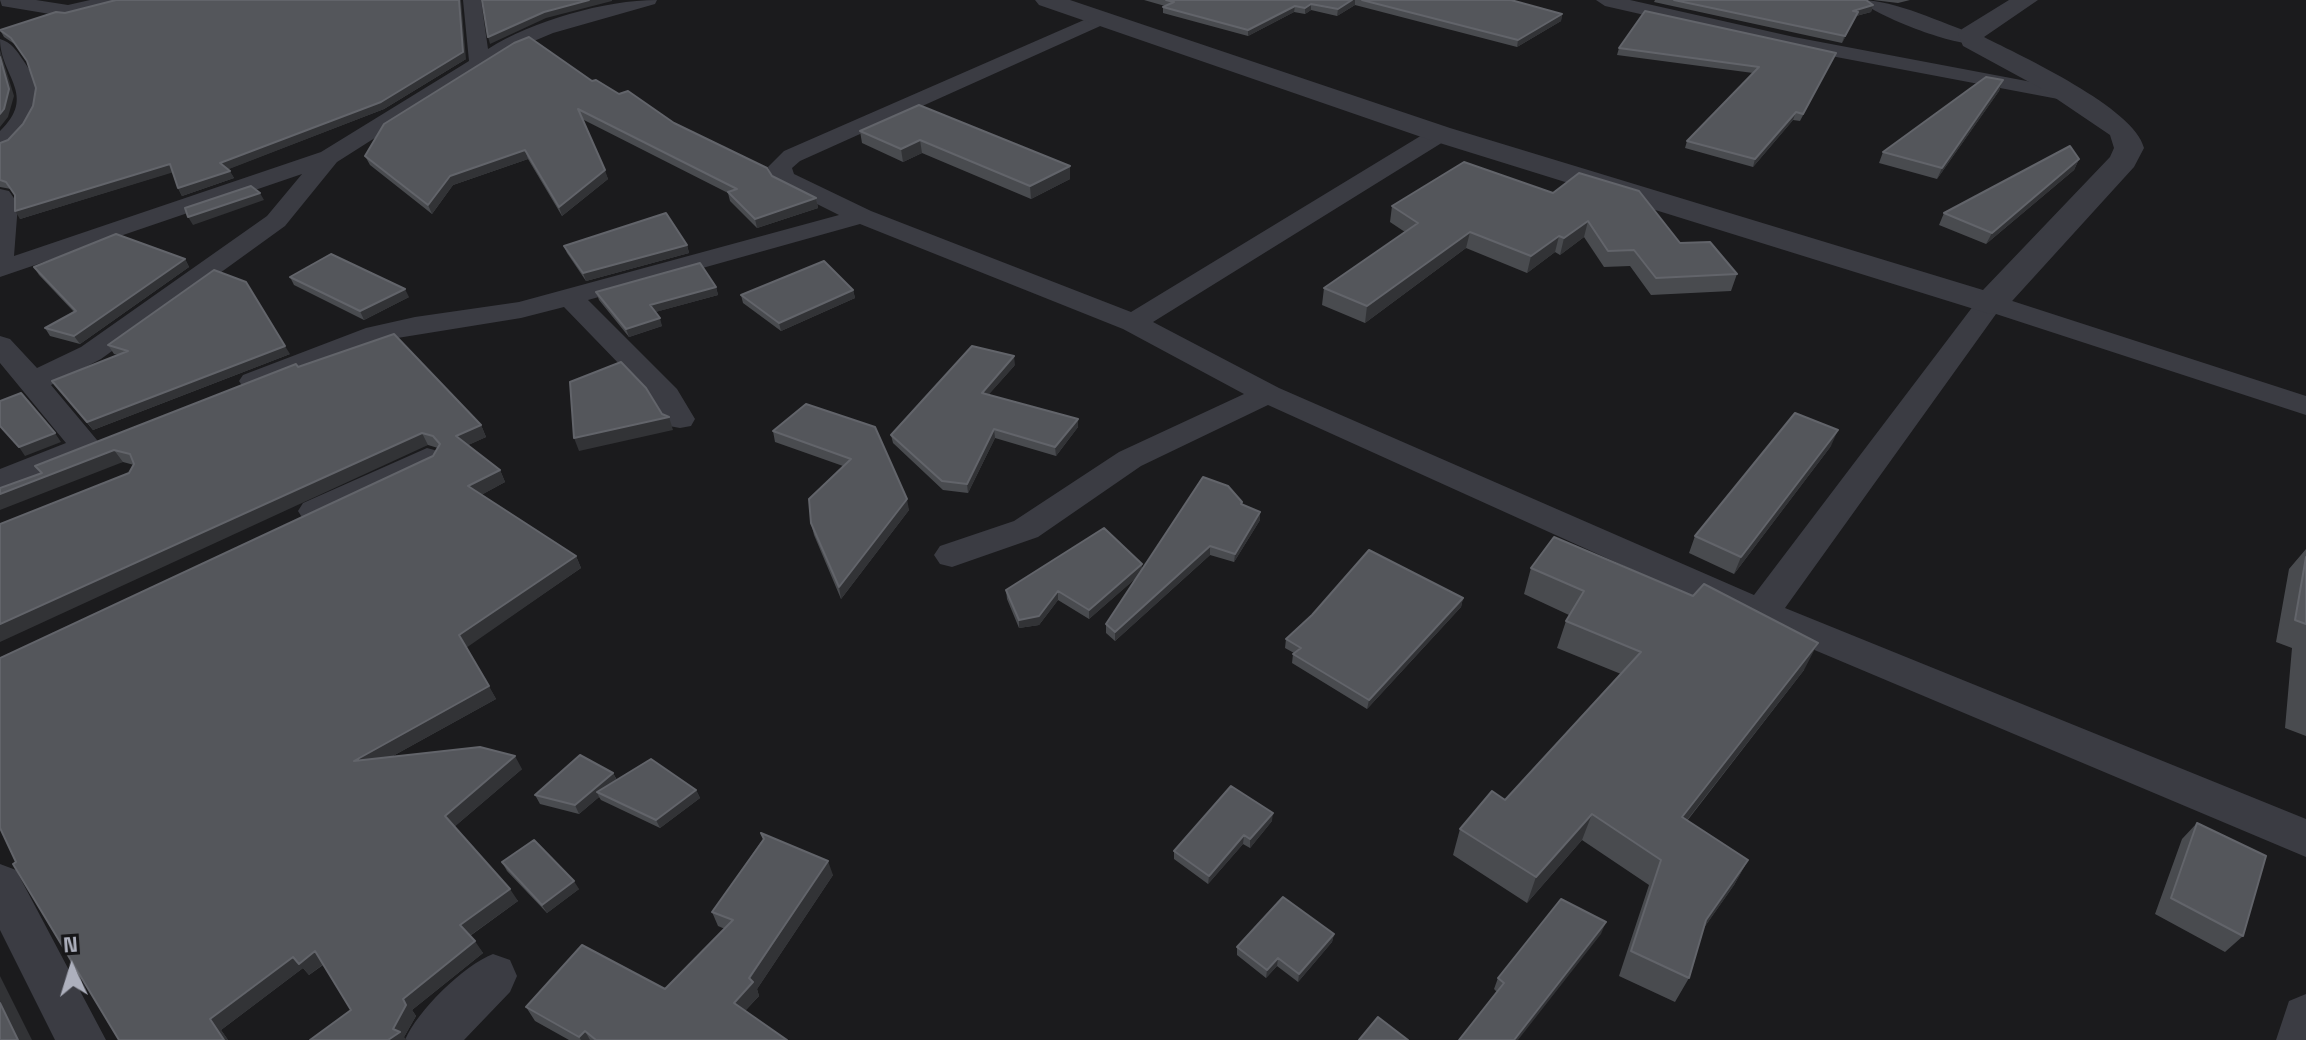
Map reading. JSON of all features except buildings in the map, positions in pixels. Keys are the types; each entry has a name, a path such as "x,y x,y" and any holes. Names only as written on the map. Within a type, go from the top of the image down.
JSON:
{"street":[{"path":"2,0 57,11 76,11"},
{"path":"39,26 112,0"},
{"path":"472,0 479,62"},
{"path":"0,196 6,204 0,266 329,157 479,62 546,29 648,0"},
{"path":"1047,0 1440,134 1990,303 2306,406"},
{"path":"1605,0 1794,43 2074,96"},
{"path":"1761,613 1990,303 2123,161 2129,148 2127,138 2120,129 2074,96 1970,39 1896,14 1869,0"},
{"path":"1970,39 1971,34 2026,0"},
{"path":"1100,19 792,156 780,167 783,178 862,216 1133,323 1268,394 1761,613 2306,838"},
{"path":"0,143 22,122 29,96 21,66 6,41"},
{"path":"1133,323 1440,134"},
{"path":"33,382 91,353 276,221 329,157"},
{"path":"232,390 376,334 415,325 504,314 862,216"},
{"path":"569,296 666,395 680,419"},
{"path":"0,345 86,447"},
{"path":"952,555 1026,529 1130,459 1268,394"},
{"path":"0,481 115,435"},
{"path":"285,525 427,458"},
{"path":"0,884 81,1040"},
{"path":"430,1040 493,976"},
{"path":"2301,1040 2306,1018"}]}
